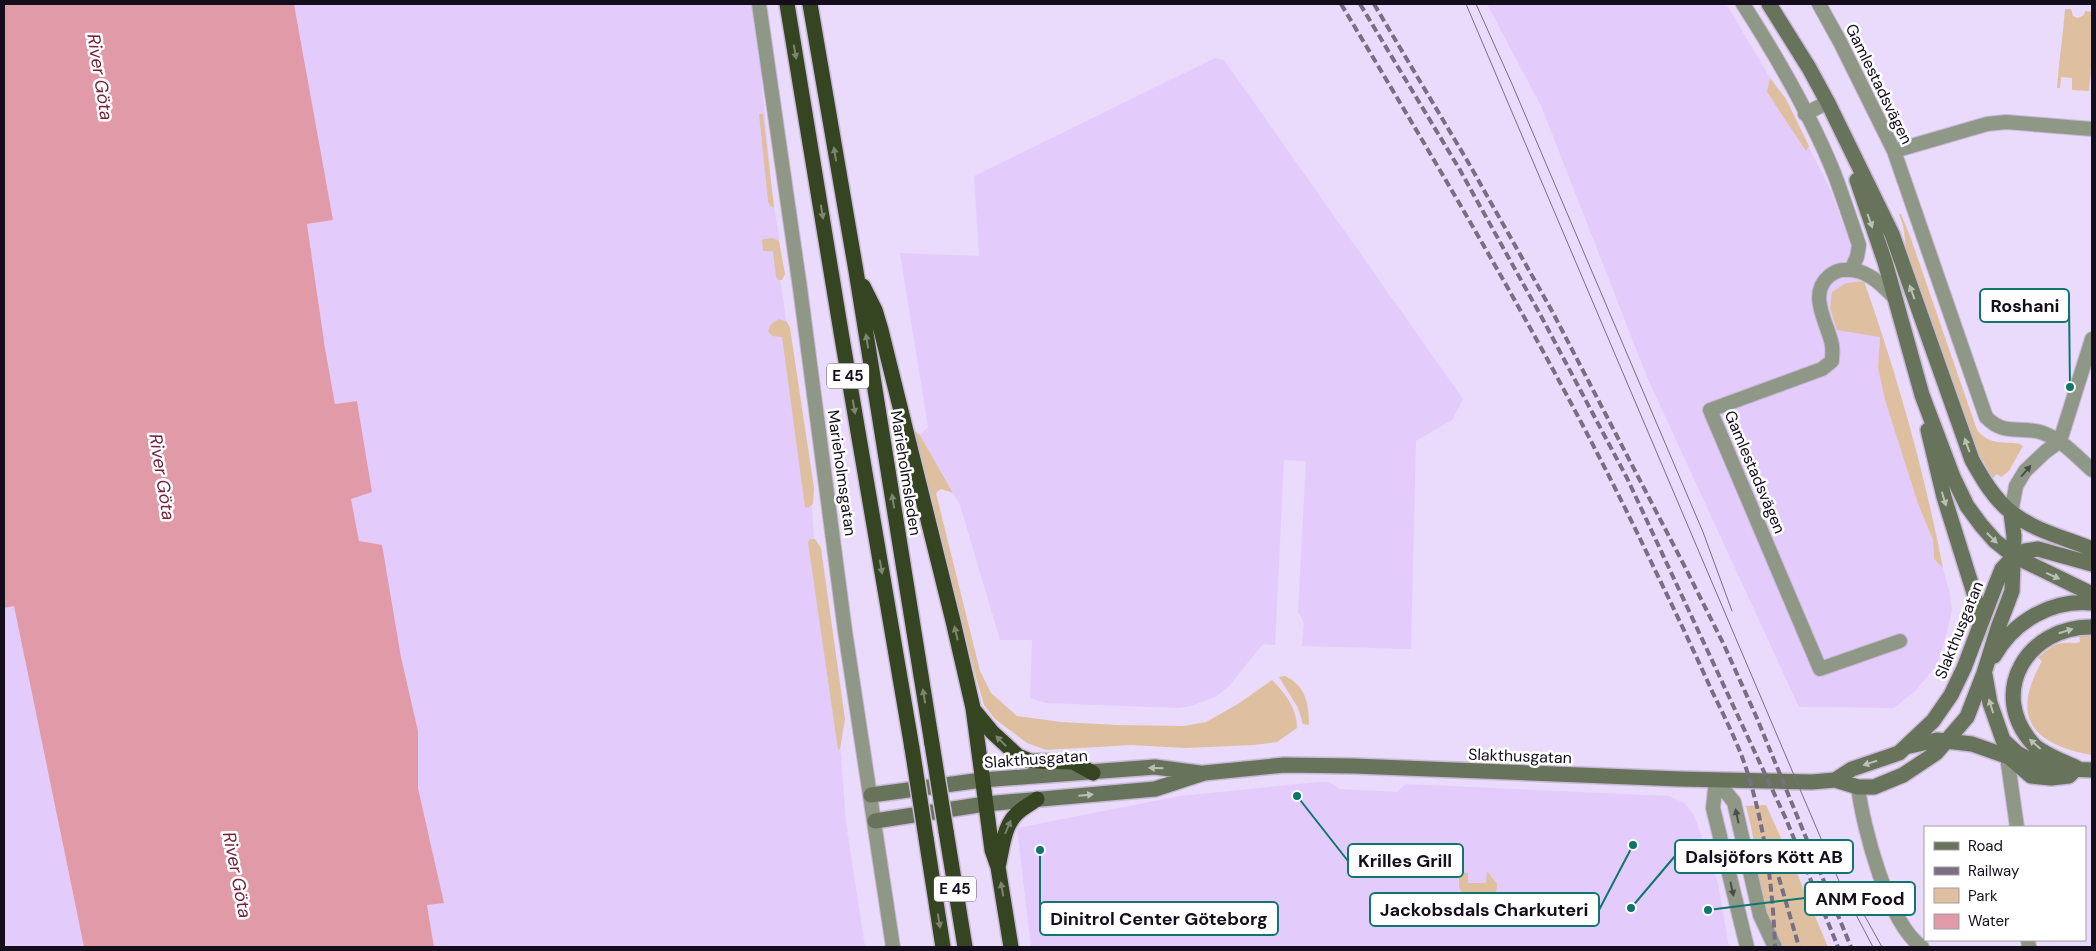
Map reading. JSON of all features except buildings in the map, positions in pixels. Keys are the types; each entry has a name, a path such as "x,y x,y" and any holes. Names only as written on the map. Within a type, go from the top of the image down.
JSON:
{"highway":[{"name":"E 45","path":"788,4 842,338 912,748 943,947"},
{"name":"Marieholmsleden","path":"810,4 856,271 965,947"},
{"path":"856,271 881,330 953,622 972,708 992,850 998,867 1011,947"},
{"path":"972,708 992,732 1018,756 1030,761 1073,762 1093,773"},
{"path":"998,867 1006,829 1012,818 1037,799"}],"main road":[{"path":"1769,4 1828,102 1892,234 1972,460 1990,488 2011,513 2044,530 2092,549"},
{"path":"1846,141 1866,212 1885,262 1922,395 1953,477 1967,506 1995,541 2014,556 2092,594"},
{"path":"1922,395 1930,443 1944,497 1974,593 1980,626"},
{"path":"2011,513 2014,556"},
{"path":"2014,556 2025,551 2038,550 2092,564"},
{"name":"Slakthusgatan","path":"871,795 982,780 1155,767 1204,773 1284,766 1345,766 1716,780 1812,782 1835,780 1858,787 1874,787 1903,775 1936,753 1966,717 1984,673 2012,590 2014,556"},
{"name":"Slakthusgatan","path":"1835,780 1852,769 1890,756 1906,747 1933,721 1951,695 2002,570 2014,556"},
{"name":"Slakthusgatan","path":"1984,673 2000,646 2017,627 2041,611 2065,603 2092,602"},
{"path":"2085,769 2035,746 2027,736 2013,700 2017,674 2032,650 2042,641 2073,628 2092,627"},
{"path":"1984,673 1990,703 2004,740 2017,753 2045,768 2085,769"},
{"path":"1906,747 1938,740 1972,744 2008,757 2031,776 2051,778 2069,776 2085,769"},
{"name":"Slakthusgatan","path":"875,821 985,804 1155,789 1204,773"}],"street":[{"name":"Marieholmsgatan","path":"759,4 796,260 845,631 893,947"},
{"path":"1743,4 1767,41 1834,174 1859,246 1852,270 1876,280 1893,296"},
{"name":"Gamlestadsvägen","path":"1819,4 1894,150 1982,411 1991,423 2003,430 2039,432 2060,441"},
{"path":"1805,114 1828,102"},
{"path":"1894,150 1987,124 2006,122 2092,129"},
{"name":"Gamlestadsvägen","path":"1852,270 1840,270 1831,275 1823,282 1819,293 1819,306 1832,347 1832,361 1822,369 1710,410 1820,669 1900,641"},
{"path":"2011,513 2016,486 2020,478 2045,452 2060,441 2092,339"},
{"path":"2060,441 2092,470"},
{"path":"2004,740 2017,826"},
{"path":"1716,780 1713,808 1747,947"},
{"path":"1716,780 1734,802 1760,915 1775,947"},
{"path":"1858,787 1861,814 1868,840 1893,908 1905,930 1922,947"}],"shaded area":[{"path":"294,4 754,4 773,200 779,237 779,270 811,497 815,551 839,729 846,823 865,947 434,947 427,904 444,903 418,788 418,731 401,657 359,541 350,498 372,492 357,401 335,404 325,348 307,224 333,220"},
{"path":"1487,4 1726,4 1794,118 1831,191 1864,281 1846,283 1880,337 1878,368 1885,400 1918,504 1933,540 1934,559 1943,568 1950,594 1952,610 1943,647 1936,666 1915,691 1894,708 1799,707 1647,377 1542,108"},
{"path":"1215,58 1224,60 1463,399 1452,420 1416,441 1411,649 1302,646 1304,623 1298,612 1306,461 1284,460 1275,645 1263,644 1229,686 1217,696 1191,706 1179,708 1046,703 1030,698 1032,640 1000,640 960,505 920,435 928,427 900,253 979,256 974,176"},
{"path":"14,606 84,947 4,947 4,608"},
{"path":"1330,782 1339,789 1397,792 1406,784 1669,796 1684,803 1694,815 1718,883 1729,947 1031,947 1017,828 1180,796"}],"green space":[{"path":"2065,9 2071,9 2073,16 2078,18 2084,15 2085,11 2092,12 2092,57 2089,91 2072,90 2072,78 2061,77 2060,88 2057,88"},
{"path":"1770,78 1786,99 1809,146 1806,151 1767,92"},
{"path":"759,114 763,114 774,207 770,206 768,201"},
{"path":"1899,214 1901,214 1910,236 1977,430 1990,440 2023,446 2009,471 2001,477 1997,474 1993,478 1976,449 1907,255 1903,225"},
{"path":"773,238 779,241 785,274 782,280 776,277 773,251 763,251 762,240"},
{"path":"1864,281 1909,423 1936,531 1943,568 1934,559 1933,540 1918,504 1885,400 1878,368 1880,337 1837,330 1830,308 1832,292 1846,283"},
{"path":"779,319 787,322 790,328 814,488 813,504 807,508 805,507 782,337 772,336 768,331 771,324"},
{"path":"914,430 920,435 953,493 941,489 936,493 980,671 991,693 1017,716 1061,722 1184,726 1206,722 1238,704 1272,680 1293,707 1297,728 1277,742 1254,745 1185,748 1131,745 1046,750 1027,743 995,719 984,705 975,674"},
{"path":"810,539 815,539 821,548 845,719 840,749 838,750 808,542"},
{"path":"2092,635 2092,755 2054,744 2041,735 2032,725 2028,713 2028,698 2032,681 2042,661 2038,658 2057,644 2080,642 2079,636"},
{"path":"1285,676 1298,685 1305,696 1309,725 1303,724 1298,708 1279,677"},
{"path":"1766,805 1828,947 1780,947 1765,914 1752,831 1746,806"},
{"path":"1487,871 1497,884 1496,891 1491,900 1481,902 1464,897 1459,887 1459,872 1468,873 1468,883 1486,883"}],"water":[{"name":"River Göta","path":"4,4 294,4 333,220 307,224 325,348 335,404 357,401 372,492 351,499 359,541 382,545 401,657 418,731 418,788 444,903 427,905 434,947 84,947 14,606 4,608"}],"tram line":[{"path":"1466,4 1842,888 1873,947"},
{"path":"1476,4 1703,532 1732,611"},
{"path":"1847,884 1882,947"}],"railway":[{"path":"1341,4 1465,213 1583,425 1620,497 1731,730 1747,771 1759,814 1770,880 1775,947"},
{"path":"1360,4 1460,170 1541,316 1627,478 1786,819 1838,947"},
{"path":"1374,4 1468,162 1552,311 1686,569 1724,645 1756,716 1851,947"},
{"path":"1772,854 1799,947"}],"place":[{"name":"Roshani","path":"2070,387"},
{"name":"Krilles Grill","path":"1297,796"},
{"name":"Jackobsdals Charkuteri","path":"1633,845"},
{"name":"Dinitrol Center Göteborg","path":"1040,850"},
{"name":"Dalsjöfors Kött AB","path":"1631,908"},
{"name":"ANM Food","path":"1708,910"}]}
